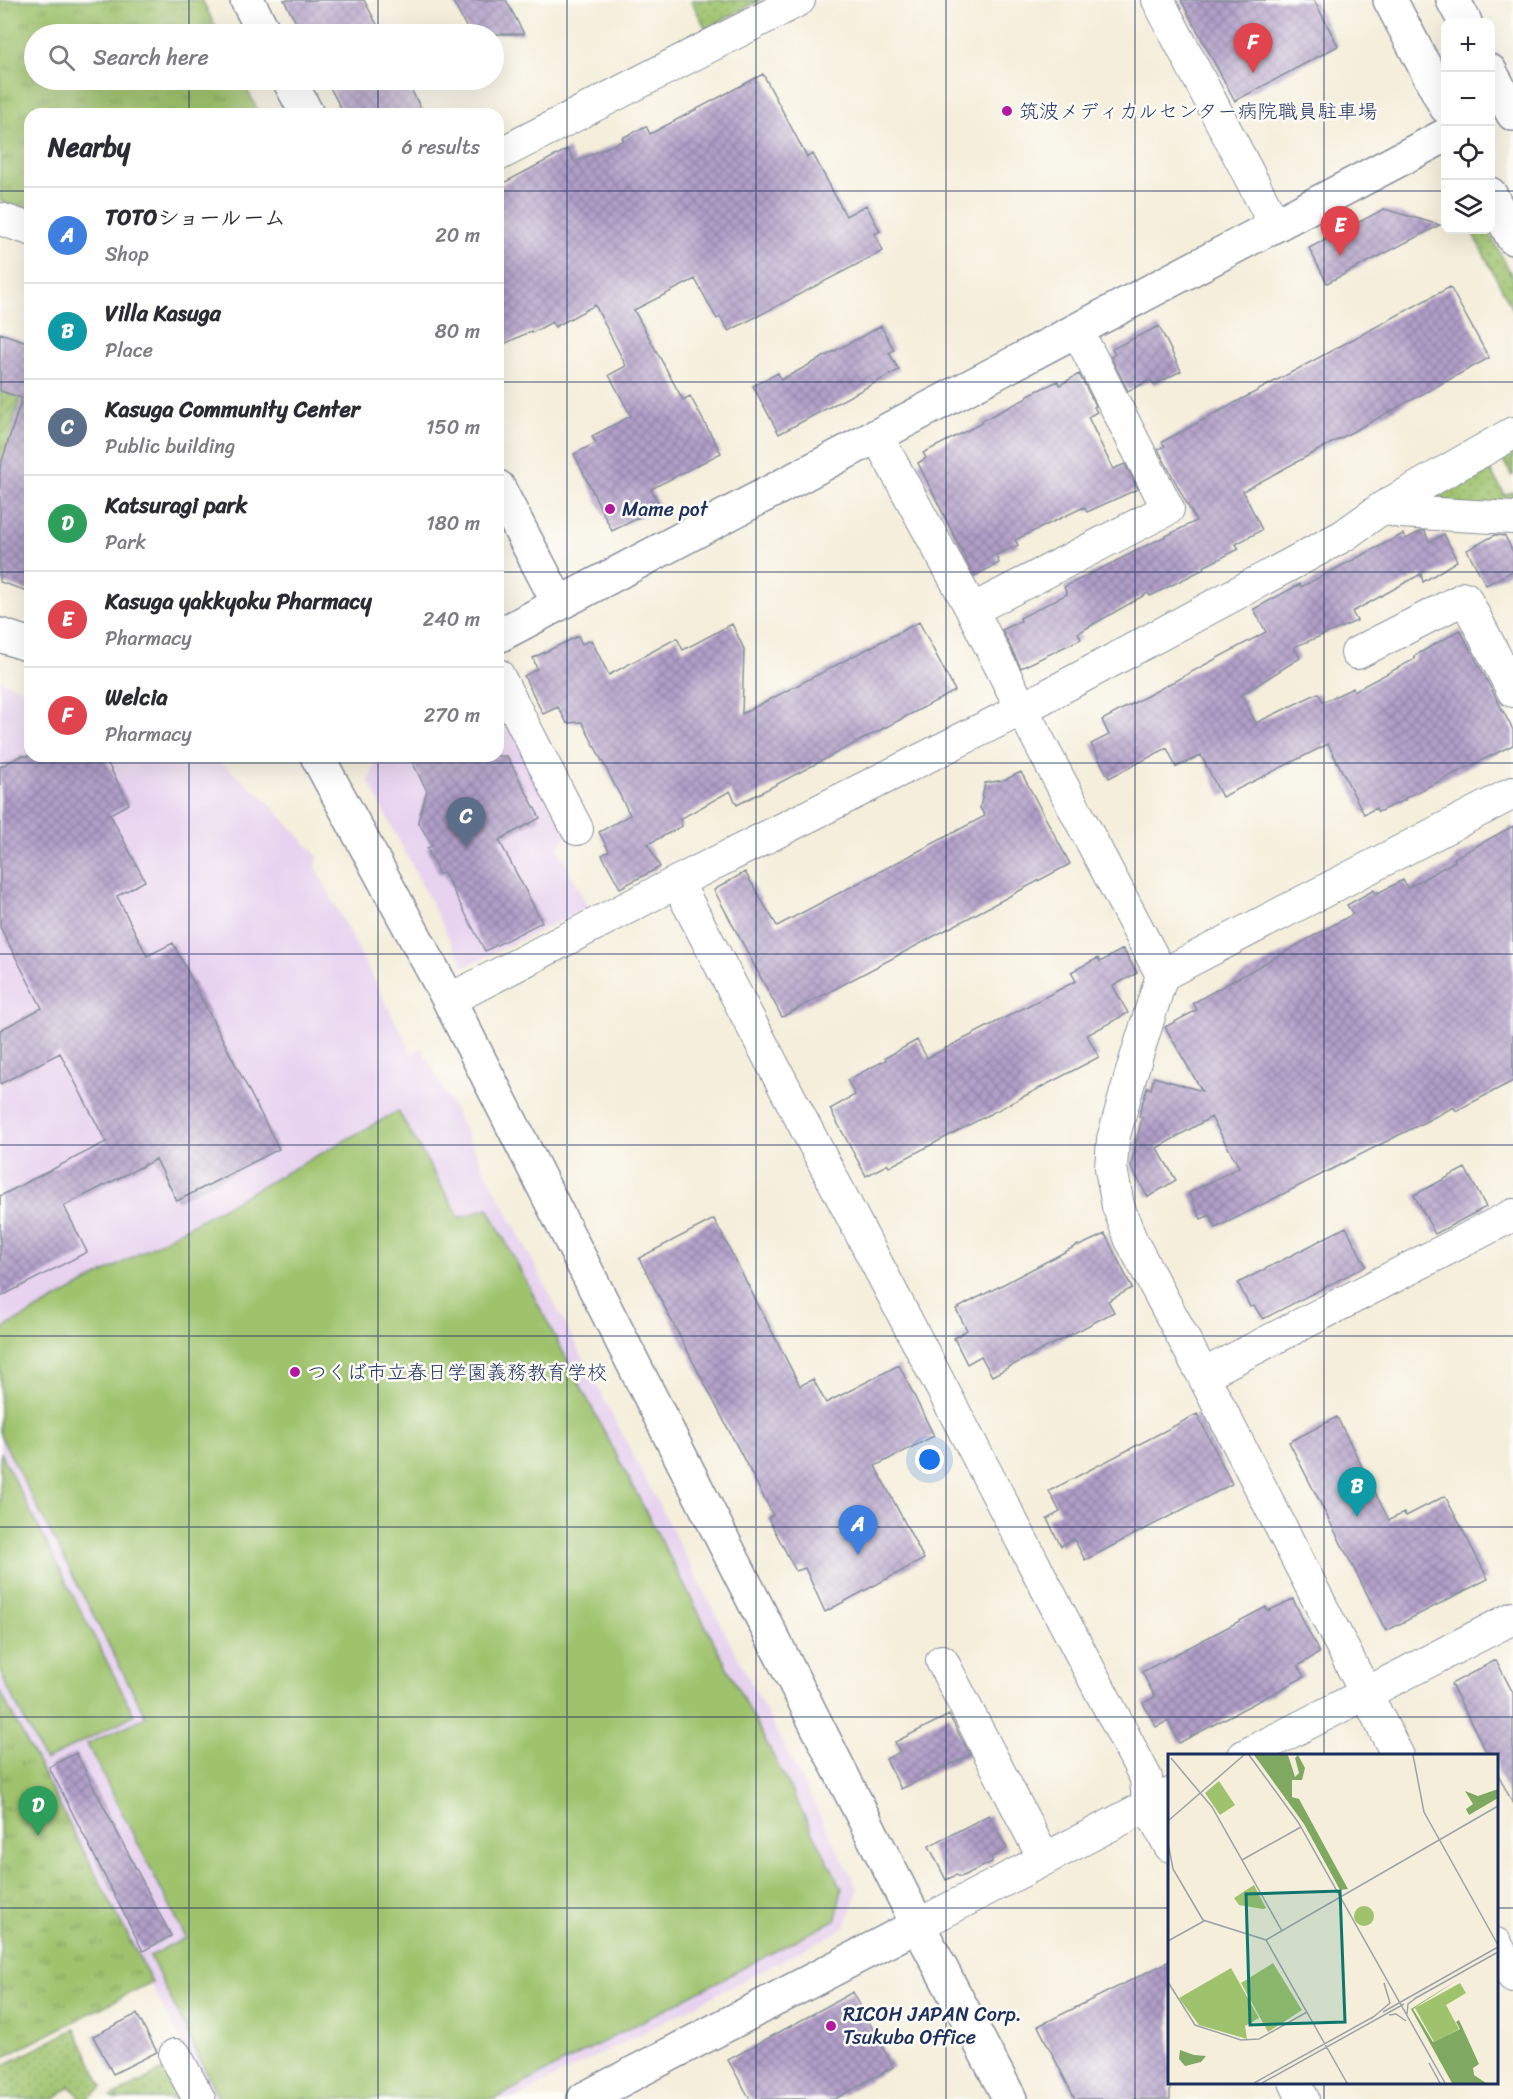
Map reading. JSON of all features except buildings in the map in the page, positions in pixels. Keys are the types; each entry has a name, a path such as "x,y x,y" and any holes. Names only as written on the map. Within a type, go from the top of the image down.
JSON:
{"main road":[{"path":"247,0 260,24"},
{"path":"1390,0 1441,97"},
{"path":"1453,0 1463,18"},
{"path":"1491,72 1506,107"},
{"path":"294,90 304,108"},
{"path":"504,633 1441,138"},
{"path":"1495,202 1513,238"},
{"path":"504,499 559,604"},
{"path":"0,635 24,643"},
{"path":"320,762 449,1000 918,1924 1010,2099"},
{"path":"584,2099 918,1924"}],"street":[{"path":"504,152 799,0"},
{"path":"1158,0 1275,225"},
{"path":"0,219 24,227"},
{"path":"972,610 1168,509 1077,330"},
{"path":"449,1000 677,882 1022,709 1343,536 1382,508 1513,433"},
{"path":"877,436 972,610 1162,975 1113,1139 1111,1168 1118,1206 1131,1240 1397,1754"},
{"path":"1382,508 1400,512 1513,518"},
{"path":"1357,653 1465,598 1513,691"},
{"path":"504,686 578,828"},
{"path":"1162,975 1513,793"},
{"path":"677,882 1159,1800 1168,1838"},
{"path":"1203,1376 1513,1215"},
{"path":"1246,1754 1513,1618"},
{"path":"942,1661 1044,1859"},
{"path":"918,1924 1159,1800"},
{"path":"1498,1946 1513,1976"},
{"path":"176,2055 199,2099"},
{"path":"1296,2084 1303,2099"}],"shaded area":[{"name":"つくば市立春日学園義務教育学校","path":"0,681 24,689 24,762 218,762 270,804 318,857 316,868 412,1053 422,1048 858,1889 845,1928 513,2099 210,2099 0,1690"},
{"path":"504,712 568,833 558,848 588,907 464,967 369,782 375,762 504,762"}],"green space":[{"path":"0,0 202,0 214,24 24,24 24,90 247,90 257,108 24,108 24,208 0,201"},
{"path":"691,0 761,0 706,29"},
{"path":"1473,234 1490,234 1513,278 1513,310"},
{"path":"0,391 21,397 13,421 24,424 24,434 0,467"},
{"path":"1513,451 1513,475 1512,476 1501,457"},
{"path":"1486,464 1505,495 1513,492 1513,511 1416,508"},
{"name":"つくば市立春日学園義務教育学校","path":"398,1111 460,1218 488,1208 842,1888 836,1919 495,2099 219,2099 150,1956 186,1938 87,1744 146,1717 0,1435 0,1330"},
{"path":"0,1452 134,1715 45,1761 0,1672"},
{"path":"0,1691 152,1982 0,2059"},
{"path":"75,2029 103,2087 86,2099 82,2099 70,2086 55,2099 0,2099 0,2067"},
{"path":"165,2069 179,2099 114,2099 111,2097"}],"place":[{"name":"Welcia","path":"1253,73"},
{"name":"筑波メディカルセンター病院職員駐車場","path":"1007,111"},
{"name":"Kasuga yakkyoku Pharmacy","path":"1340,256"},
{"name":"Mame pot","path":"610,509"},
{"name":"Kasuga Community Center","path":"466,847"},
{"name":"つくば市立春日学園義務教育学校","path":"295,1372"},
{"name":"Villa Kasuga","path":"1357,1517"},
{"name":"TOTOショールーム","path":"858,1555"},
{"name":"Katsuragi park","path":"38,1836"},
{"name":"RICOH JAPAN Corp. Tsukuba Office","path":"831,2026"}]}
